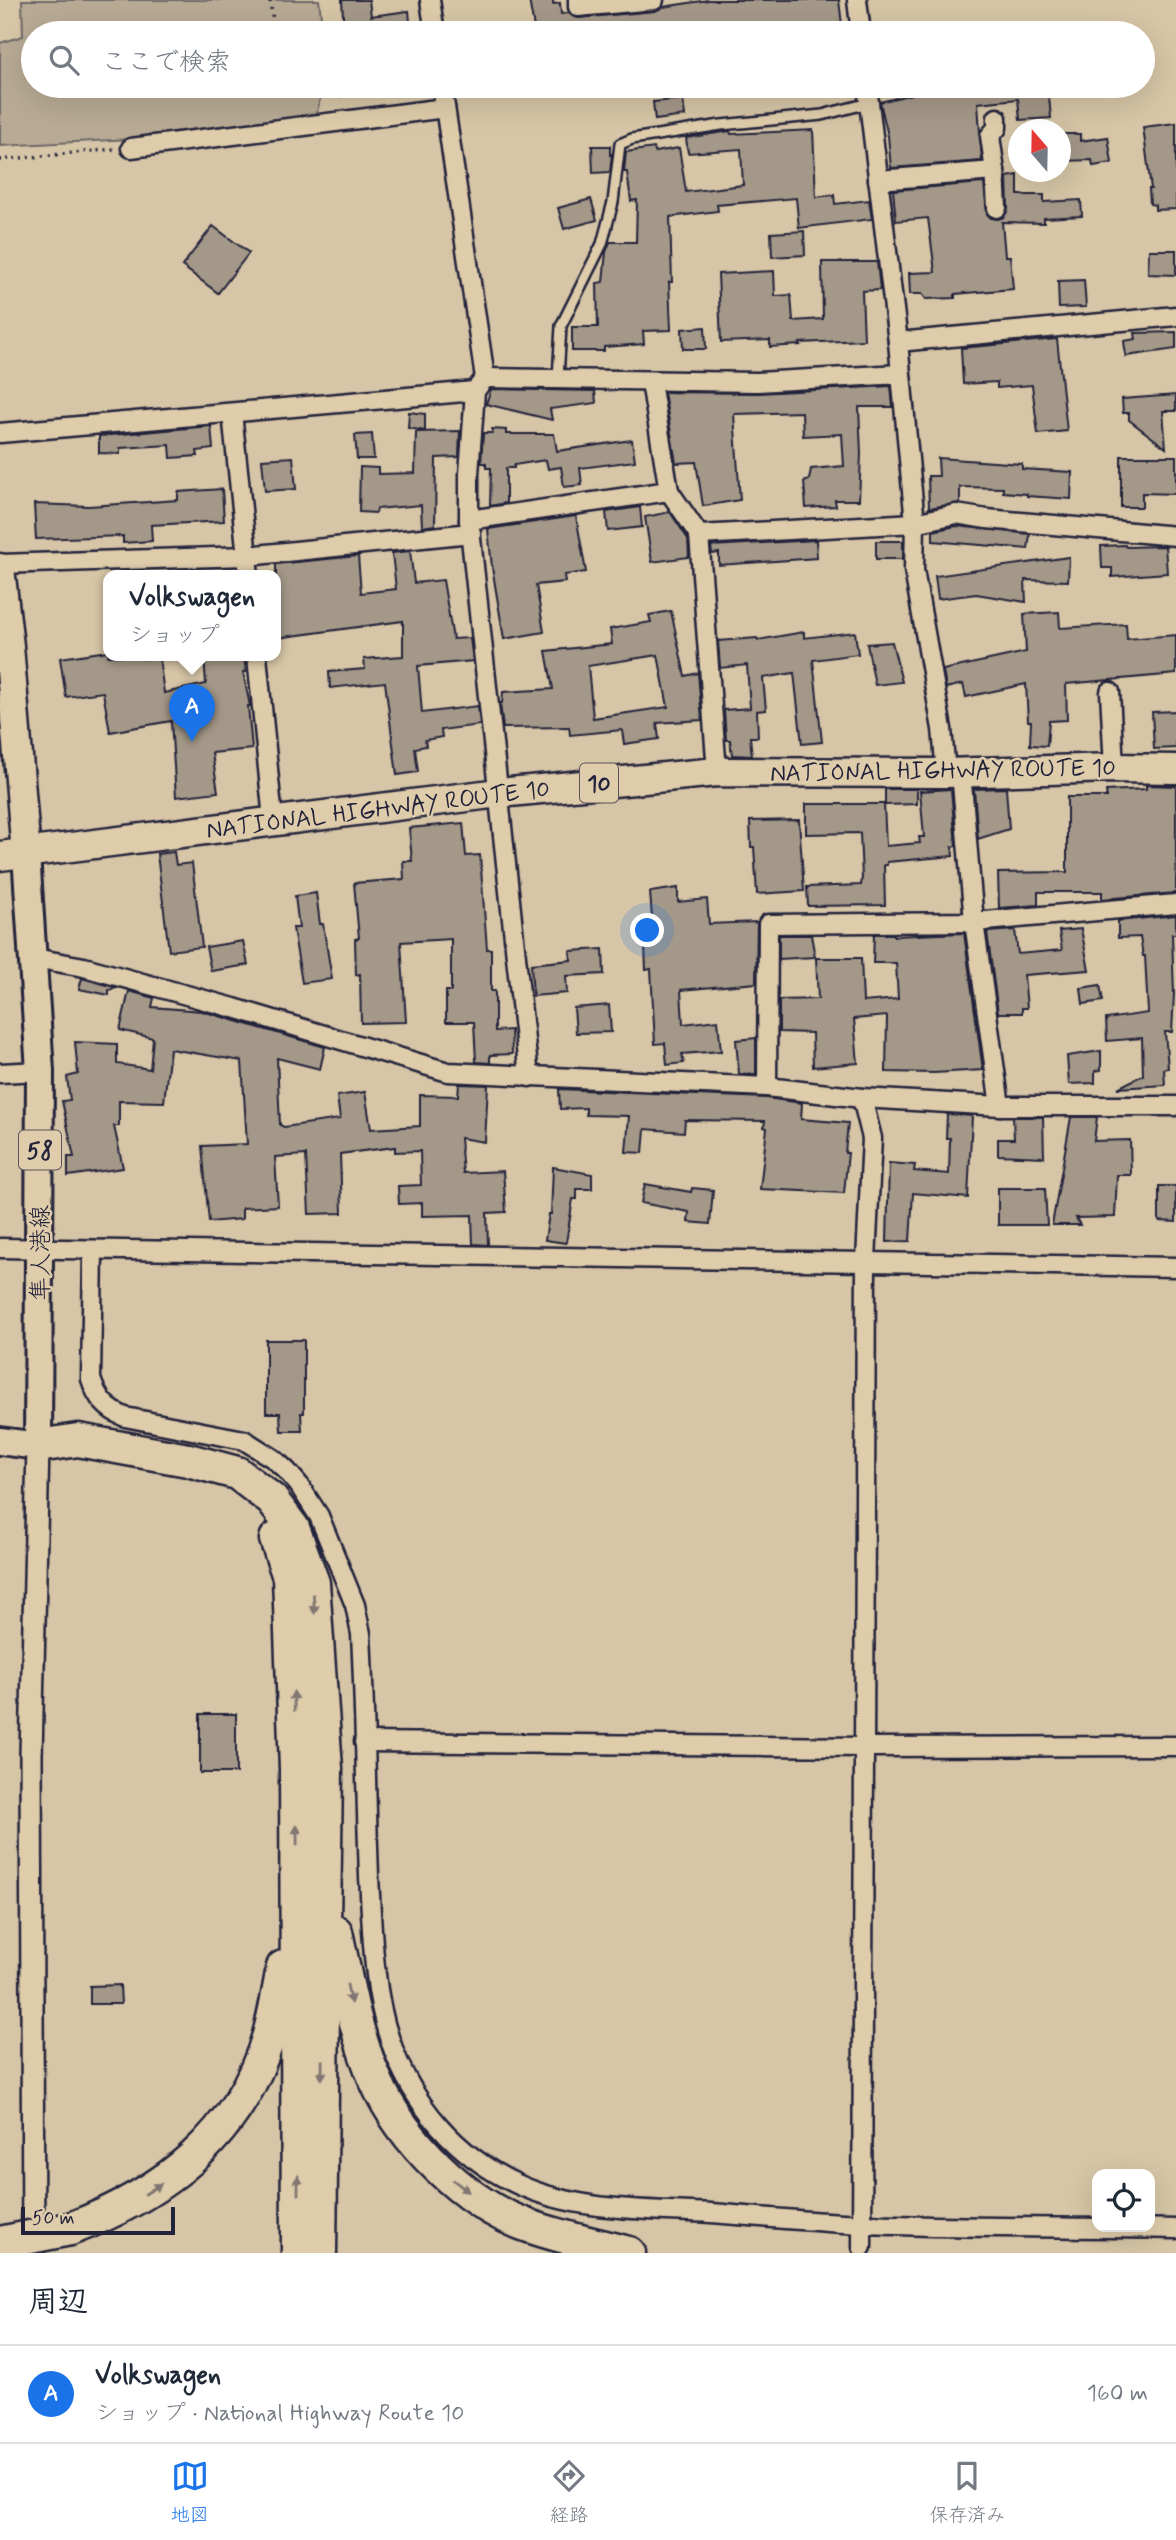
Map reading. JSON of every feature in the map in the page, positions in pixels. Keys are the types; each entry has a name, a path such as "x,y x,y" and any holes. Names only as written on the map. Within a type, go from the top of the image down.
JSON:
{"highway":[{"path":"0,566 13,855"},
{"name":"NATIONAL HIGHWAY ROUTE 10","path":"13,855 499,793 717,772 1176,769"},
{"path":"38,1446 78,1440 188,1460 237,1473 272,1500 293,1528 313,1583 326,1768 311,1881 298,2253"},
{"path":"0,2242 70,2229 129,2204 181,2169 211,2139 242,2096 268,2038 311,1881"},
{"path":"311,1881 320,2253"},
{"path":"311,1881 376,2081 395,2115 414,2141 439,2168 466,2191 512,2219 558,2235 628,2253"}],"main road":[{"name":"隼人港線","path":"13,855 34,958 40,1071 38,1446"},
{"path":"0,1441 38,1446"}],"street":[{"path":"430,0 433,21"},
{"path":"578,0 578,7 654,0"},
{"path":"857,0 860,21"},
{"path":"131,148 420,98"},
{"path":"444,98 480,385 469,474 470,527 529,1077"},
{"path":"868,98 898,342 915,523 914,570 942,729 954,772 1000,1106"},
{"path":"997,208 990,136 997,128 998,118"},
{"path":"878,180 995,171"},
{"path":"898,342 1176,316"},
{"path":"0,433 232,413 480,385 558,379 757,382 900,374"},
{"path":"651,382 669,491 699,535 717,772"},
{"path":"232,413 248,570"},
{"path":"0,566 247,556 470,527 669,491"},
{"path":"699,535 915,523 956,514 1176,537"},
{"path":"257,661 273,820"},
{"path":"1110,692 1114,768"},
{"path":"767,1087 768,924 974,922 1176,904"},
{"path":"34,958 84,967 234,1008 436,1069 529,1077 767,1087 862,1098 1000,1106 1176,1106"},
{"path":"0,1073 40,1071"},
{"path":"862,1098 872,1138 866,1260 862,2247"},
{"path":"0,1248 1176,1266"},
{"path":"93,1250 91,1379 95,1392 103,1403 113,1412 125,1417 243,1440 259,1448 287,1471 314,1508 350,1591 359,1619 362,1648 371,1918 383,2014 405,2077 429,2115 460,2147 516,2184 580,2204 863,2224 1176,2229"},
{"path":"33,2253 32,1756 38,1446"},
{"path":"364,1742 866,1747 1176,1746"}],"lane":[{"path":"558,379 561,326 602,244 613,202 620,144 632,139 721,125 822,115 861,98"}],"path":[{"path":"270,1 273,21"},
{"path":"0,160 131,148"}],"shaded area":[{"path":"22,0 319,0 322,21 23,21"},
{"path":"21,37 21,98 320,98 316,117 227,134 0,146 0,43"}],"building":[{"path":"342,0 369,0 371,16 409,11 410,21 343,21"},
{"path":"529,0 553,0 553,4 560,3 561,14 569,13 579,18 655,11 663,7 708,0 839,0 842,21 533,21"},
{"path":"896,98 1049,98 1051,118 1020,119 1018,99 978,103 982,161 891,168 888,136 880,102"},
{"path":"683,99 685,116 655,120 653,102"},
{"path":"1176,123 1176,209 1155,210 1155,205 1150,204 1151,189 1143,127"},
{"path":"813,130 816,197 834,195 835,204 869,200 872,219 799,228 796,198 717,205 718,211 670,217 671,330 643,331 644,344 604,347 604,351 572,351 572,327 598,327 597,283 603,282 606,252 610,242 636,242 637,200 631,201 627,172 624,172 626,152 654,148 655,152 679,148 686,192 743,185 741,149 688,153 686,138 730,131 731,134"},
{"path":"1071,134 1080,134 1080,141 1108,137 1112,163 1093,166 1092,160 1071,161"},
{"path":"592,146 610,146 610,172 593,173"},
{"path":"1007,177 1008,182 1018,182 1018,195 1044,195 1044,202 1081,200 1082,216 1044,218 1044,223 1002,222 1005,256 1010,256 1013,289 955,294 955,298 926,299 922,294 910,294 909,273 935,272 928,218 896,221 893,190 984,183 987,214 998,219 1004,217 1008,208"},
{"path":"591,199 597,220 564,229 558,208"},
{"path":"213,226 249,253 218,293 182,266"},
{"path":"804,231 805,255 772,257 771,233"},
{"path":"1149,250 1176,250 1176,275 1148,274"},
{"path":"822,262 877,262 880,290 862,291 864,340 770,347 770,340 721,342 718,274 774,271 775,296 791,295 793,321 823,319"},
{"path":"1084,280 1086,307 1059,308 1058,281"},
{"path":"705,327 706,349 683,349 682,329"},
{"path":"1176,332 1176,349 1126,356 1124,341 1136,339 1135,333"},
{"path":"1057,339 1067,431 1038,434 1032,385 997,388 997,382 963,384 961,348"},
{"path":"891,386 893,407 859,407 859,500 835,500 836,506 806,508 804,482 809,480 811,469 844,466 842,434 803,436 802,412 734,414 740,500 703,506 696,462 676,463 664,392 758,393"},
{"path":"491,389 595,391 596,403 550,409 552,420 486,404"},
{"path":"1176,395 1176,411 1163,411 1166,448 1129,420 1129,413 1123,413 1122,399"},
{"path":"409,412 425,414 425,431 408,428"},
{"path":"211,426 213,449 197,451 198,456 171,458 170,445 120,448 120,454 99,453 99,436"},
{"path":"492,429 506,430 506,434 554,434 557,451 632,440 635,461 580,468 582,485 564,487 561,467 548,469 546,460 514,465 514,468 506,468 506,503 490,506 491,468 486,468 486,463 481,463 483,433 492,433"},
{"path":"460,431 459,457 436,458 435,525 422,527 421,505 377,509 376,513 359,512 360,467 378,468 378,474 415,473 416,432"},
{"path":"372,434 374,459 357,459 355,435"},
{"path":"1121,456 1176,456 1176,494 1142,493 1142,507 1121,507"},
{"path":"293,457 296,489 265,491 262,459"},
{"path":"938,458 1022,464 1022,469 1072,472 1071,499 1027,496 1003,492 1003,488 960,487 960,503 929,508 928,476 939,476"},
{"path":"222,489 224,521 151,525 152,541 123,543 123,536 36,539 34,504 89,506 178,500 178,492"},
{"path":"640,507 642,527 608,531 606,512"},
{"path":"670,512 688,539 689,557 652,562 645,517"},
{"path":"576,516 586,572 564,575 565,582 536,585 544,632 504,639 488,529"},
{"path":"956,526 1030,534 1028,549 933,541 933,531"},
{"path":"816,540 817,558 719,565 719,553 712,554 711,546"},
{"path":"876,541 903,541 903,559 876,559"},
{"path":"1101,546 1165,546 1167,573 1112,577 1112,568 1102,568"},
{"path":"410,551 414,583 443,580 453,639 470,638 473,661 418,666 422,713 478,706 480,725 441,730 442,737 425,740 426,746 415,748 418,772 397,775 385,682 330,688 329,672 365,669 364,659 403,656 403,621 281,637 281,570 276,570 276,564 358,556 361,593 396,589 392,553"},
{"path":"1069,557 1068,581 1025,580 1026,602 976,594 938,599 935,576"},
{"path":"671,611 685,676 698,673 702,720 657,723 659,739 624,744 622,730 570,735 569,727 503,728 500,703 503,692 553,689 546,651 612,644 610,629 651,622 649,615","holes":["658,655 668,707 593,718 588,666"]},
{"path":"1059,612 1060,628 1126,624 1127,639 1176,635 1176,674 1066,684 1067,720 1049,721 1047,746 1030,745 1031,721 1028,721 1026,684 966,697 963,684 946,688 943,670 1026,652 1024,614"},
{"path":"804,632 804,638 855,632 858,654 813,660 822,742 802,744 794,673 763,678 766,710 757,711 758,737 750,737 752,756 732,755 730,740 726,740 724,710 750,708 747,665 720,668 718,641 758,640"},
{"path":"892,642 902,682 875,685 867,644"},
{"path":"103,652 103,661 160,661 164,693 206,684 204,661 245,661 246,672 243,672 250,706 252,749 212,753 218,792 176,797 171,721 110,732 103,692 66,697 60,658"},
{"path":"1176,711 1176,748 1154,749 1152,712"},
{"path":"1146,785 1176,786 1176,893 1102,899 1102,892 1038,892 1038,905 999,908 998,873 1067,872 1067,797 1107,797 1106,791 1146,789"},
{"path":"1006,788 1009,829 978,839 974,789"},
{"path":"885,789 917,789 917,804 885,805"},
{"path":"951,789 956,846 952,847 953,856 887,862 887,865 884,865 885,905 808,906 807,887 861,885 862,878 860,833 806,834 806,804 884,804 886,846 920,843 919,837 924,837 920,791"},
{"path":"799,820 804,891 757,894 750,821"},
{"path":"463,823 466,856 480,855 487,949 491,949 491,991 495,991 495,1031 511,1030 512,1054 490,1055 490,1063 476,1062 474,1022 446,1022 446,991 451,991 451,939 401,942 406,1022 361,1023 360,974 356,975 355,939 359,938 354,883 404,879 403,861 412,861 409,828"},
{"path":"174,852 176,865 192,863 202,947 169,951 157,854"},
{"path":"678,888 678,902 707,899 709,924 757,922 756,983 681,990 683,1024 718,1020 721,1051 682,1054 684,1063 667,1065 665,1043 655,1044 651,969 646,970 645,945 654,944 650,892"},
{"path":"316,893 332,979 302,983 293,928 299,928 295,896"},
{"path":"1176,915 1176,934 1172,934 1172,1032 1165,1032 1168,1068 1164,1069 1165,1085 1118,1088 1143,1075 1142,1038 1107,1041 1106,1019 1148,1013 1145,956 1140,937 1118,938 1118,921"},
{"path":"1081,929 1089,970 1024,975 1027,1008 1022,1008 1022,1013 998,1013 987,932 1015,930 1018,954 1062,950 1059,931"},
{"path":"964,933 983,1070 886,1072 887,1016 854,1019 858,1063 813,1067 812,1033 779,1032 779,1000 818,999 816,958 861,958 863,1002 898,999 896,963 873,963 874,934 894,936"},
{"path":"779,935 811,935 815,957 779,959"},
{"path":"243,941 248,965 211,971 206,947"},
{"path":"603,949 604,974 566,976 567,993 533,996 531,964 571,960 570,951"},
{"path":"82,978 117,988 109,990 109,995 79,989"},
{"path":"1100,985 1103,1001 1083,1004 1081,988"},
{"path":"129,991 154,998 152,1007 202,1011 325,1047 320,1069 277,1058 280,1125 284,1127 340,1119 337,1096 365,1092 371,1129 420,1126 420,1095 458,1096 459,1084 488,1085 485,1142 460,1138 463,1173 503,1171 506,1212 487,1213 488,1245 473,1244 472,1215 422,1216 422,1203 399,1204 398,1186 421,1185 420,1151 395,1152 395,1147 340,1154 342,1213 309,1214 306,1155 275,1157 278,1206 242,1208 242,1219 209,1222 202,1146 247,1144 242,1061 170,1049 164,1102 119,1101 119,1126 114,1126 123,1168 68,1176 68,1157 74,1157 62,1101 70,1100 67,1077 78,1074 75,1042 117,1044 117,1064 150,1069 153,1038 120,1030"},
{"path":"609,1005 611,1032 576,1033 574,1008"},
{"path":"756,1038 756,1075 739,1074 736,1040"},
{"path":"1101,1051 1101,1070 1095,1071 1095,1083 1069,1084 1067,1056"},
{"path":"559,1089 766,1098 802,1103 801,1119 848,1123 844,1193 760,1189 767,1128 764,1127 765,1121 685,1120 684,1132 645,1129 643,1153 626,1152 629,1116 586,1115 586,1108 560,1109"},
{"path":"947,1114 972,1116 968,1198 913,1193 910,1241 887,1242 889,1163 915,1165 914,1171 949,1174 950,1138 946,1138"},
{"path":"1013,1117 1043,1117 1044,1157 998,1155 998,1139 1014,1139"},
{"path":"1071,1117 1097,1117 1094,1141 1130,1140 1131,1175 1117,1175 1115,1217 1076,1218 1080,1225 1052,1225"},
{"path":"553,1167 592,1174 592,1189 577,1189 577,1199 573,1199 566,1243 545,1240 551,1214"},
{"path":"645,1184 691,1192 692,1188 713,1190 710,1224 688,1222 689,1212 641,1203"},
{"path":"1159,1186 1176,1186 1176,1222 1159,1221"},
{"path":"998,1188 1045,1188 1047,1225 998,1225"},
{"path":"266,1340 304,1340 302,1431 281,1431 280,1413 266,1413"},
{"path":"200,1714 236,1714 236,1773 200,1773"},
{"path":"120,1985 121,2004 90,2004 90,1986"}],"place":[{"name":"Volkswagen","path":"192,742"}]}
